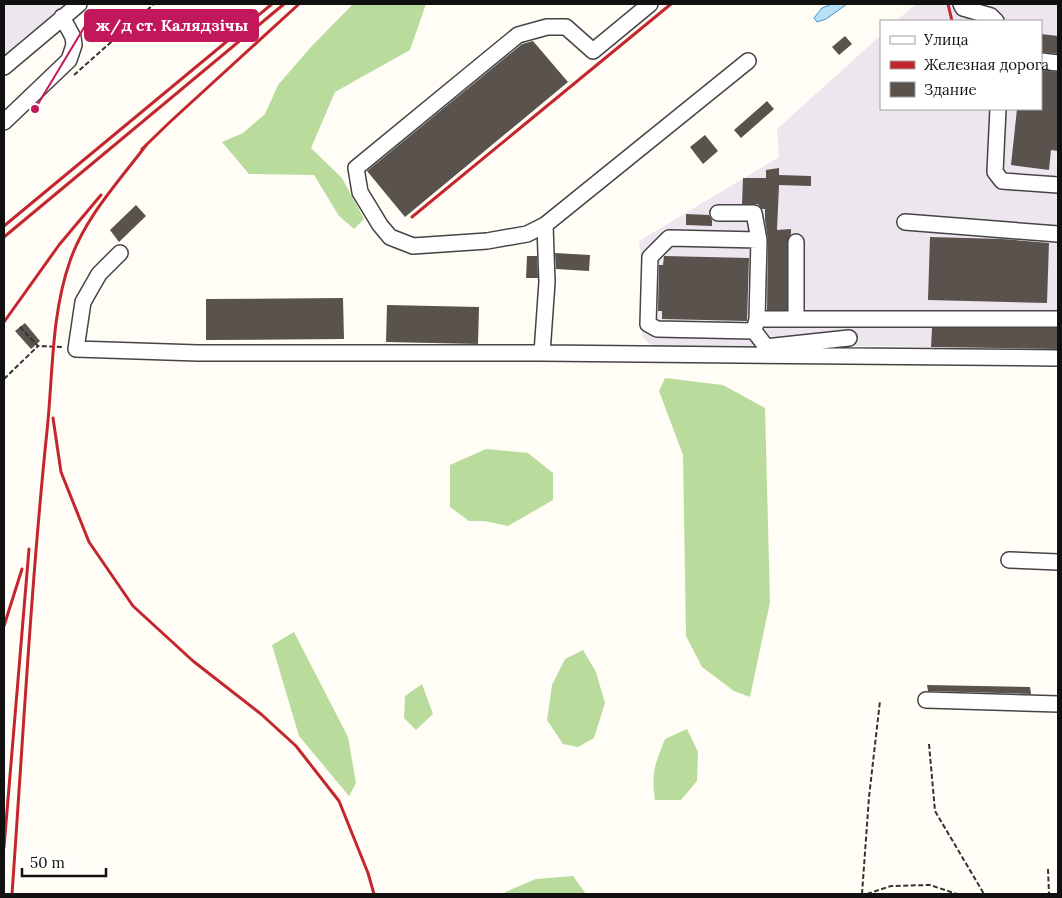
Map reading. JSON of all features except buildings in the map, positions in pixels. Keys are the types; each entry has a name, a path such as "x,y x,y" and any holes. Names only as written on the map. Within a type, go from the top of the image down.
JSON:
{"street":[{"path":"4,67 79,4"},
{"path":"650,4 594,51 566,27 547,27 518,35 356,168 360,192 380,225 390,237 413,246 487,241 527,234 545,225 748,61"},
{"path":"961,4 963,8 990,16 995,20"},
{"path":"4,122 69,60 74,44 73,37 62,17"},
{"path":"1042,61 1058,62"},
{"path":"998,110 995,172 1002,181 1058,185"},
{"path":"718,213 754,213 759,240 756,325 766,351"},
{"path":"904,222 1058,234"},
{"path":"542,353 547,282 545,225"},
{"path":"759,240 669,238 650,257 648,324 657,329 756,325 796,319 1058,319"},
{"path":"796,242 796,319"},
{"path":"120,253 98,274 83,302 76,349 198,353 766,351 1058,358"},
{"path":"766,351 849,338"},
{"path":"1009,560 1058,562"},
{"path":"926,700 1058,704"}],"path":[{"path":"72,76 154,4"},
{"path":"20,327 38,346"},
{"path":"4,379 38,346 76,349"},
{"path":"862,894 869,798 880,701"},
{"path":"929,744 935,811 984,894"},
{"path":"1048,869 1049,894"},
{"path":"868,894 892,886 930,885 957,894"}],"shaded area":[{"path":"4,4 72,4 4,57"},
{"path":"916,4 1058,4 1058,351 851,346 779,349 651,346 642,336 642,273 639,241 779,157 777,129 880,36 880,110 1042,110 1042,20 897,20"}],"green space":[{"path":"353,4 426,4 410,50 335,92 311,148 342,178 364,219 354,229 339,216 314,175 249,174 222,142 243,133 265,114 278,85 310,48"},
{"path":"665,378 723,385 765,408 770,602 750,697 734,691 702,667 686,636 683,455 659,391"},
{"path":"486,449 528,453 553,473 553,500 508,526 484,521 469,521 450,507 450,465"},
{"path":"294,632 348,737 356,783 349,796 299,736 272,645"},
{"path":"583,650 596,672 605,703 594,738 578,747 563,744 547,720 552,685 565,659"},
{"path":"422,684 433,714 416,730 404,718 405,696"},
{"path":"687,729 698,752 697,781 681,800 655,800 653,782 655,769 665,739"},
{"path":"573,876 586,894 505,894 505,892 536,879"}],"water":[{"path":"832,4 847,4 826,19 817,22 814,18 822,8"}],"railway":[{"path":"4,226 272,4"},
{"path":"4,237 284,4"},
{"path":"142,149 299,4"},
{"path":"412,217 671,4"},
{"path":"948,4 952,20"},
{"path":"12,894 36,547 59,302 70,261 85,229 104,200 147,144"},
{"path":"4,322 59,245 101,195"},
{"path":"53,418 61,472 89,542 133,606 193,661 261,714 296,746 339,801 368,873 374,894"},
{"path":"4,847 29,549"},
{"path":"4,626 22,569"}],"place":[{"name":"ж/д ст. Калядзічы","path":"35,109"}]}
